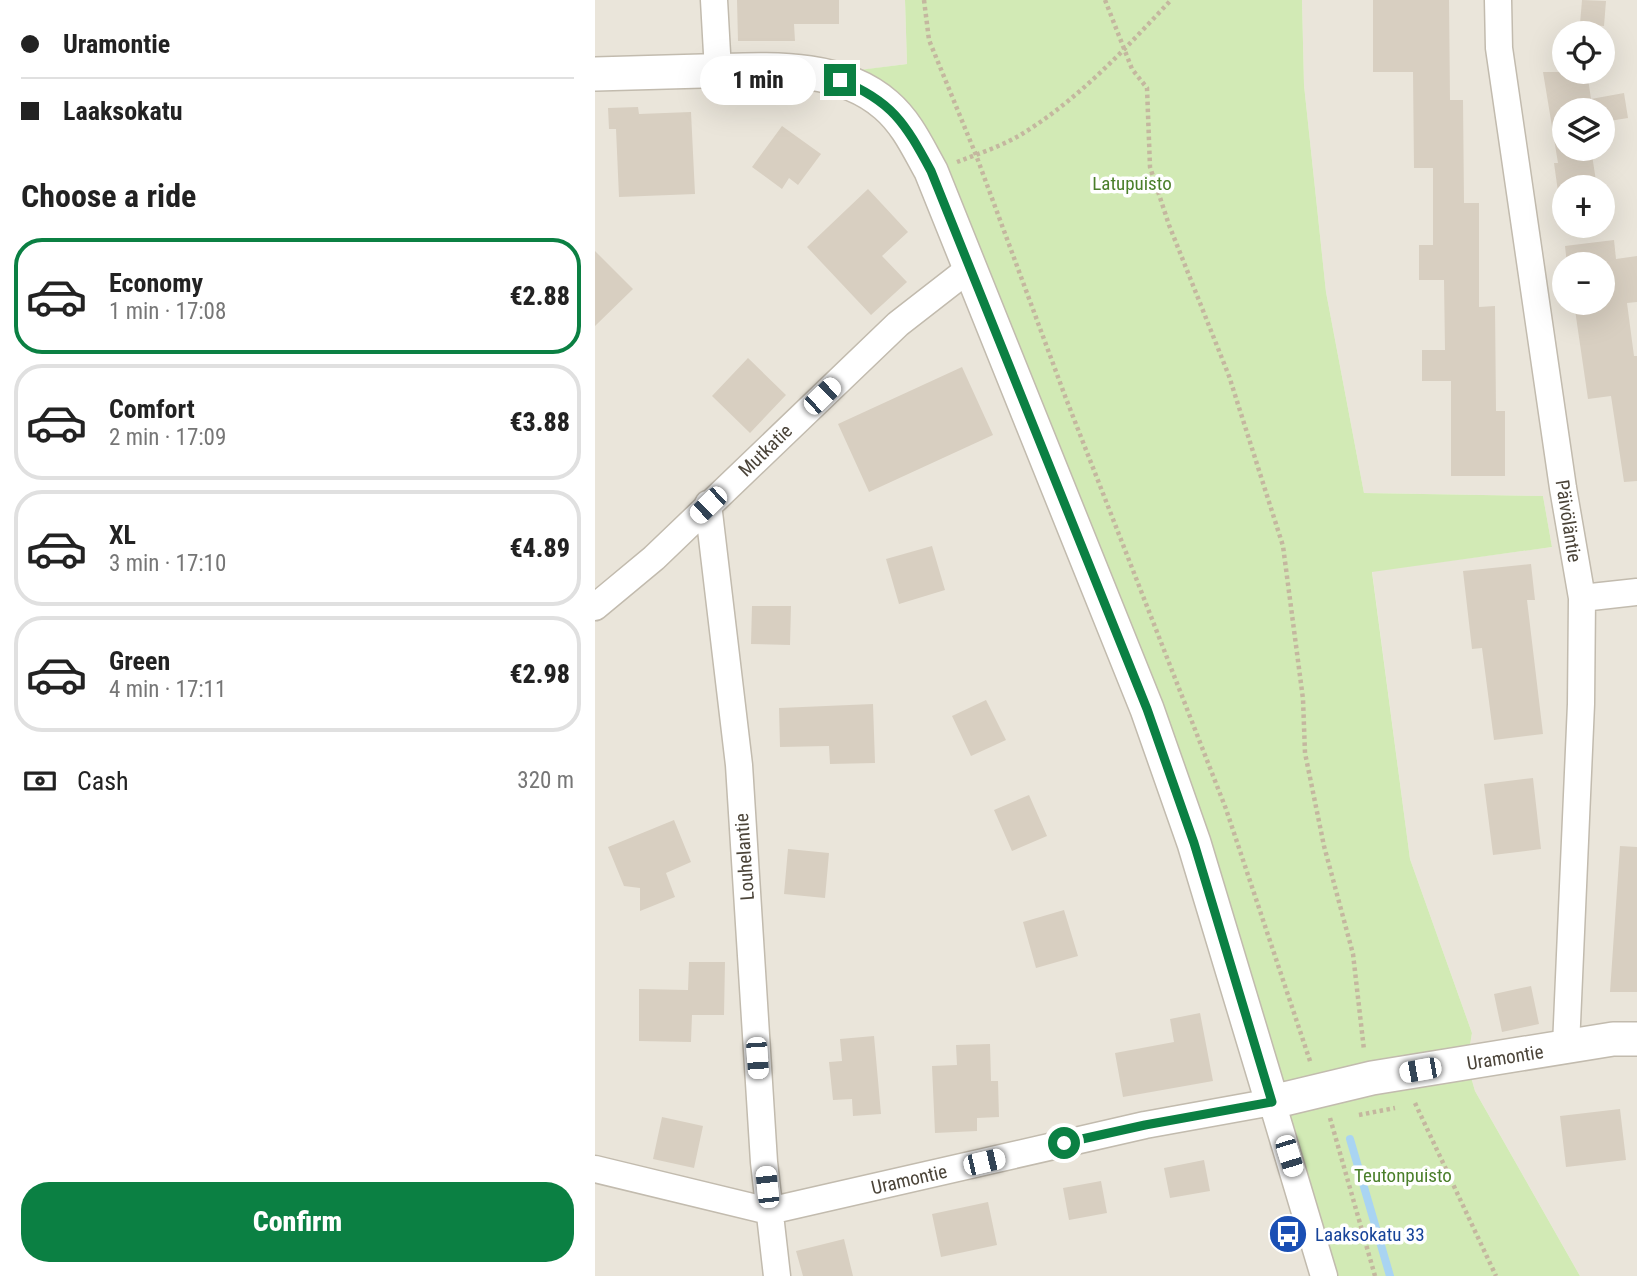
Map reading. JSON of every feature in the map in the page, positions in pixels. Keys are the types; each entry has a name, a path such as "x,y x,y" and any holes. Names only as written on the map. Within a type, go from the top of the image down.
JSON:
{"street":[{"path":"714,0 718,71"},
{"name":"Päivöläntie","path":"1498,0 1499,48 1581,598 1581,704 1566,1046"},
{"path":"595,74 792,70 840,80 867,92 886,105 907,128 931,171 1147,709 1194,843 1324,1276"},
{"name":"Mutkatie","path":"595,607 654,558 898,324 969,268"},
{"name":"Louhelantie","path":"708,505 739,765 769,1211 777,1276"},
{"path":"1581,598 1637,592"},
{"name":"Uramontie","path":"595,1169 769,1211 1145,1125 1272,1102 1372,1078 1613,1039 1637,1039"}],"path":[{"path":"924,0 929,40 976,155 1065,396 1226,809 1313,1069"},
{"path":"1105,0 1132,69 1147,88 1150,103 1147,136 1150,167 1229,376 1283,546 1303,699 1305,753 1324,846 1353,954 1362,1042 1372,1078"},
{"path":"931,171 1020,136 1059,108 1124,50 1171,0"},
{"path":"1415,1103 1496,1276"},
{"path":"1331,1121 1375,1276"}],"shaded area":[{"path":"595,0 905,0 907,64 822,75 886,105 1147,709 1324,1276 595,1276"},
{"path":"1302,0 1637,0 1637,1276 1580,1276 1475,1091 1467,1063 1472,1033 1410,859 1372,571 1552,547 1543,496 1364,493 1326,292 1304,85"}],"green space":[{"name":"Latupuisto","path":"905,0 1302,0 1304,85 1326,292 1364,493 1543,496 1552,547 1372,572 1410,859 1472,1033 1467,1063 1475,1091 1580,1276 1324,1276 1194,843 907,128 819,75 907,64"}],"building":[{"path":"737,0 839,0 839,24 794,24 795,41 738,41"},
{"path":"1373,0 1449,0 1450,100 1463,100 1464,203 1479,203 1479,307 1495,306 1496,411 1505,411 1505,476 1451,476 1451,381 1422,381 1422,350 1445,350 1444,280 1419,280 1419,245 1433,245 1433,168 1414,168 1413,72 1373,72"},
{"path":"1582,0 1606,1 1604,21 1580,21"},
{"path":"1543,72 1552,72 1552,84 1589,84 1591,98 1552,98 1552,127"},
{"path":"1624,93 1628,118 1615,120 1615,98 1596,98"},
{"path":"638,107 639,114 691,112 695,194 619,197 616,129 609,129 608,108"},
{"path":"782,126 821,154 798,185 789,178 782,189 752,167"},
{"path":"1593,161 1595,175 1556,175 1554,163"},
{"path":"868,189 908,232 882,256 907,282 871,315 807,247"},
{"path":"1614,240 1616,259 1637,256 1637,302 1627,303 1634,356 1637,356 1637,481 1624,482 1611,396 1588,399 1576,315 1615,315 1615,252 1566,252 1565,246"},
{"path":"595,251 633,289 595,326"},
{"path":"748,358 786,395 750,433 712,396"},
{"path":"962,367 993,435 869,492 838,424"},
{"path":"932,546 945,590 899,604 886,559"},
{"path":"1531,564 1535,600 1527,600 1543,734 1494,740 1482,648 1472,649 1463,571"},
{"path":"752,606 791,606 790,645 751,644"},
{"path":"986,700 1006,740 971,756 952,716"},
{"path":"873,704 875,763 830,764 829,746 780,747 779,708"},
{"path":"1533,778 1541,849 1493,855 1484,784"},
{"path":"1029,795 1047,836 1012,851 994,810"},
{"path":"674,820 691,862 666,873 675,897 640,911 640,888 624,886 608,847"},
{"path":"1620,846 1637,847 1637,992 1610,992"},
{"path":"788,849 829,853 825,898 784,894"},
{"path":"1064,910 1078,956 1036,968 1023,922"},
{"path":"689,962 725,962 724,1015 692,1015 691,1042 639,1041 639,989 688,990"},
{"path":"1531,986 1539,1024 1502,1032 1494,994"},
{"path":"1200,1013 1213,1081 1123,1097 1115,1053 1174,1042 1170,1019"},
{"path":"874,1036 881,1114 853,1116 852,1099 833,1100 829,1062 842,1061 840,1039"},
{"path":"990,1044 991,1081 998,1081 999,1117 977,1118 977,1131 935,1133 932,1066 957,1065 956,1045"},
{"path":"1620,1109 1626,1160 1566,1167 1560,1116"},
{"path":"662,1117 703,1126 694,1168 653,1159"},
{"path":"1204,1160 1210,1191 1170,1198 1164,1168"},
{"path":"1101,1181 1107,1213 1069,1220 1063,1188"},
{"path":"988,1202 997,1245 941,1257 932,1214"},
{"path":"844,1239 853,1276 803,1276 796,1251"}],"waterway":[{"path":"1350,1139 1390,1276"}],"place":[{"name":"Laaksokatu 33","path":"1288,1234"}],"route":[{"path":"840,80 867,92 886,105 907,128 931,171 1147,709 1194,843 1272,1102 1064,1143"}],"park label":[{"name":"Teutonpuisto","path":"1403,1175"}]}
